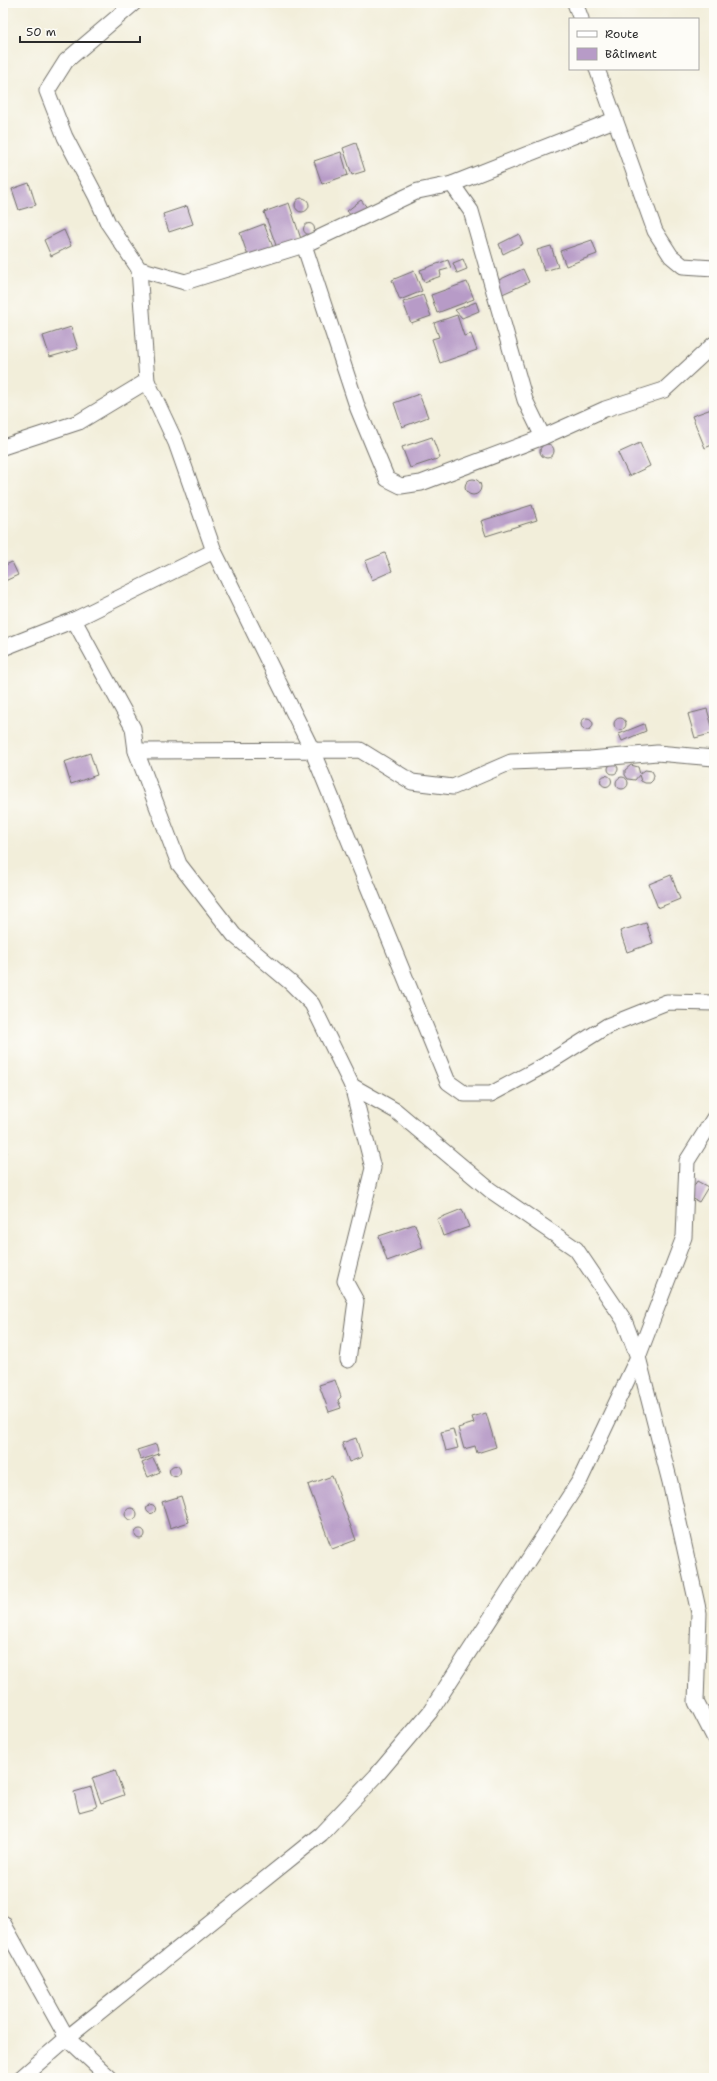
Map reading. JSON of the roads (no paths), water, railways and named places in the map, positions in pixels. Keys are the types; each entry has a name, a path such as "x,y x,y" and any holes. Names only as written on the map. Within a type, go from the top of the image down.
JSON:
{"street":[{"path":"134,3 66,61 47,91 64,137 96,196 108,223 139,269 148,381 176,443 214,551 312,750 448,1082 465,1094 491,1094 544,1065 607,1026 667,1002 714,1003"},
{"path":"576,3 581,18"},
{"path":"597,70 614,120 655,230 671,256 683,266 714,268"},
{"path":"139,269 185,282 304,244 418,192 452,184 614,120"},
{"path":"452,184 471,211 525,400 543,436"},
{"path":"304,244 358,409 387,479 400,486 421,483 543,436 605,409 664,390 714,344"},
{"path":"4,442 79,422 148,381"},
{"path":"3,648 74,620 214,551"},
{"path":"74,620 133,728 136,751 179,864 234,936 291,984 312,1004 352,1086 373,1168 345,1281 356,1301 348,1360"},
{"path":"136,751 360,750 412,782 453,787 511,762 590,759 657,753 714,758"},
{"path":"352,1086 396,1111 490,1190 576,1249 624,1320 638,1357 670,1482 699,1613 696,1702 714,1737"},
{"path":"20,2078 67,2038 321,1834 376,1776 430,1712 580,1480 638,1357 684,1237 687,1161 714,1118"},
{"path":"3,1923 67,2038 110,2078"}]}
